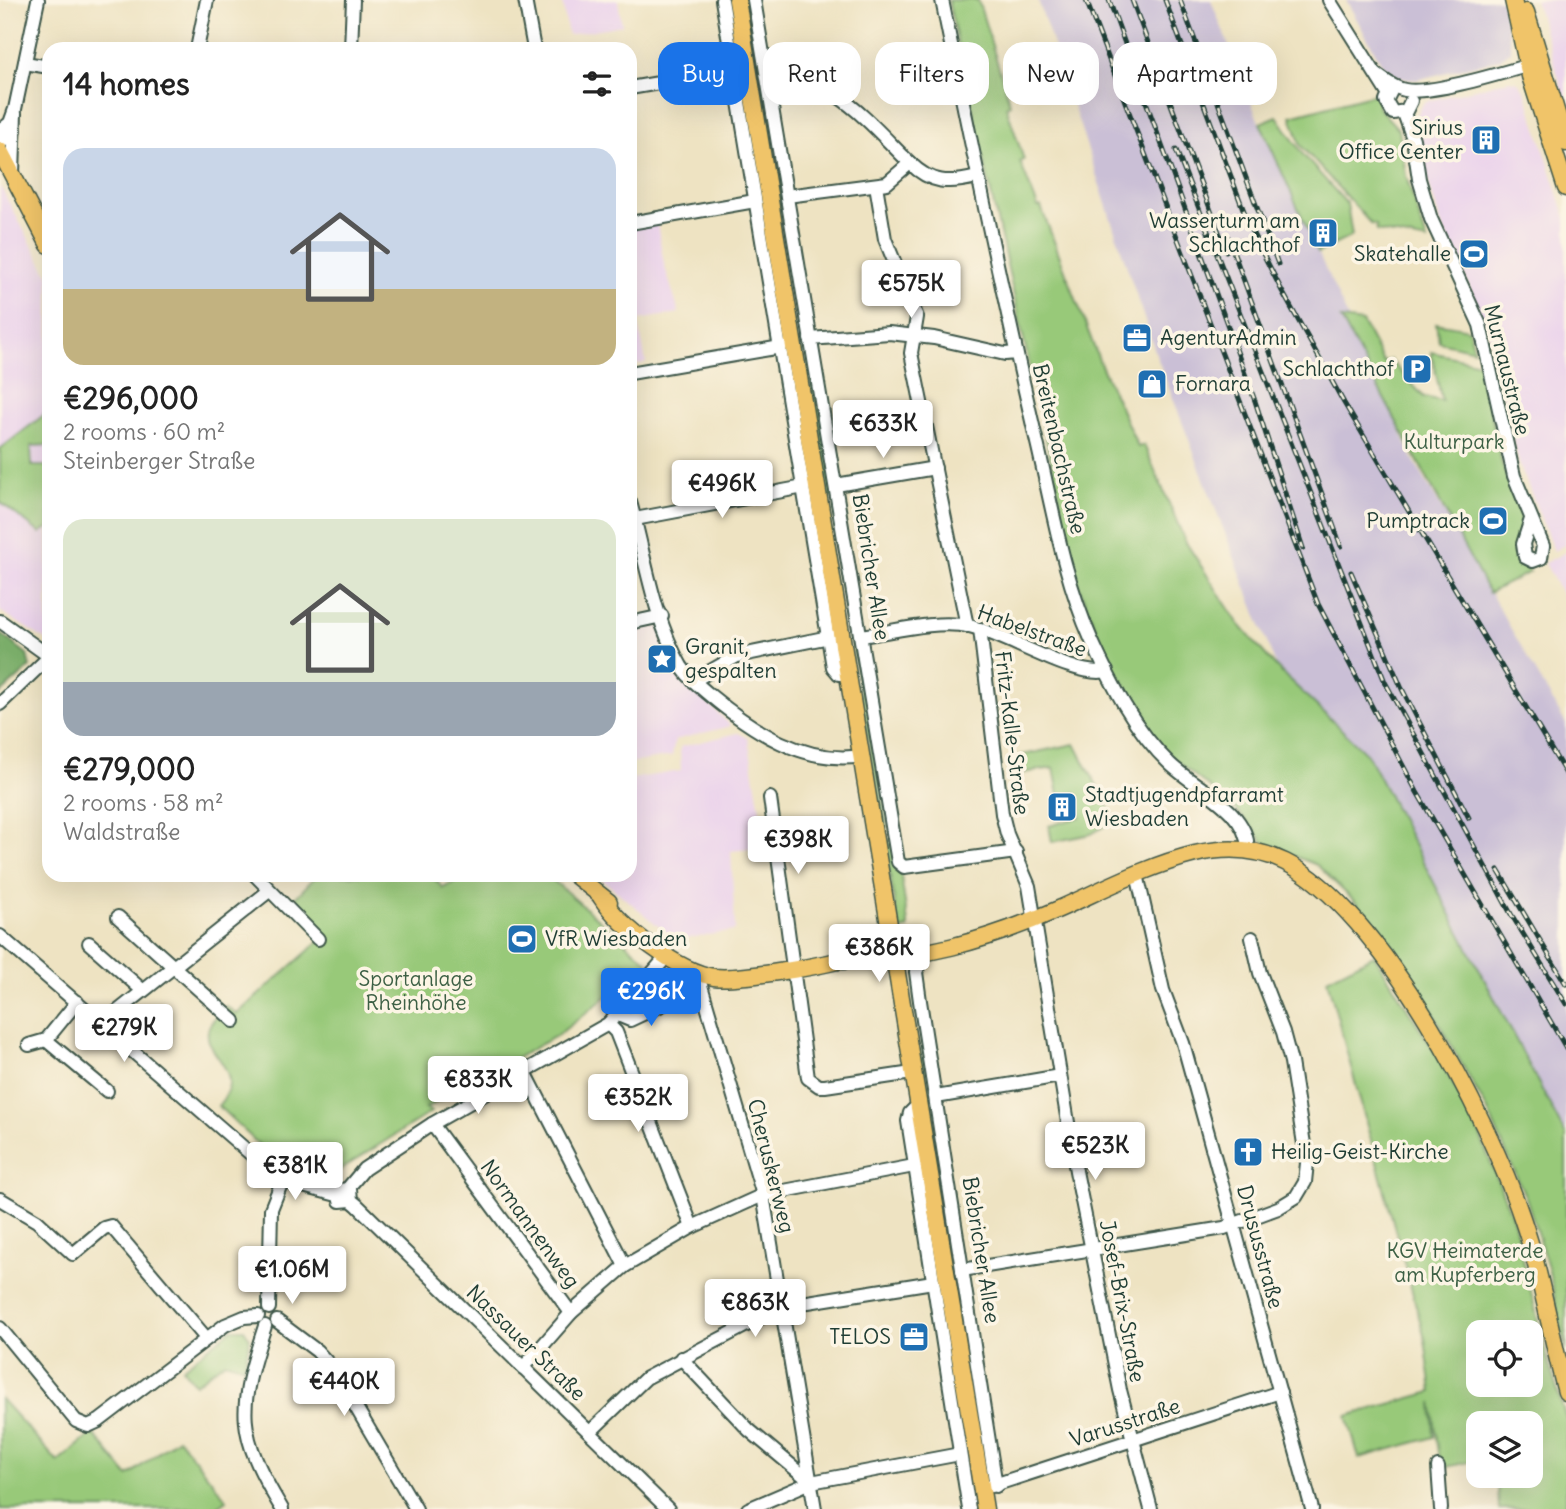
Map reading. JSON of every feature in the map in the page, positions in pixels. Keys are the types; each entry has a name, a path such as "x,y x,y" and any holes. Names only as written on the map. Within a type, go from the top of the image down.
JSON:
{"main road":[{"name":"Biebricher Allee","path":"737,0 912,1073 989,1487 985,1509"},
{"path":"1513,0 1534,64 1566,144"},
{"path":"1523,0 1534,64 1534,89 1566,188"},
{"path":"0,151 15,181"},
{"path":"0,162 42,222"},
{"path":"893,954 924,954 1028,922 1137,874 1199,853 1248,850 1276,858 1296,868 1348,915 1389,964 1455,1068 1496,1153 1522,1216 1541,1280 1566,1392"},
{"path":"583,882 651,946 697,972 720,977 893,954 1028,922"}],"street":[{"path":"0,131 10,123 15,109 38,0"},
{"path":"198,42 207,0"},
{"path":"351,42 354,0"},
{"path":"524,0 533,42"},
{"path":"722,0 729,42"},
{"name":"Biebricher Allee","path":"754,0 763,53"},
{"name":"Breitenbachstraße","path":"942,0 1016,353 1073,591 1107,671 1150,744 1186,778 1237,818 1247,834 1248,850"},
{"path":"1329,0 1377,75 1400,94 1404,113 1393,113 1388,108 1400,94 1534,64"},
{"path":"25,63 42,66"},
{"path":"637,87 658,83"},
{"path":"740,105 833,667 839,674 849,674"},
{"name":"Biebricher Allee","path":"772,105 861,636 890,826 901,866 1016,852"},
{"path":"849,105 910,163 936,181 956,182 977,177"},
{"path":"15,109 15,181"},
{"name":"Murnaustraße","path":"1404,113 1413,139 1419,178 1431,219 1480,325 1510,462 1531,519"},
{"path":"0,143 10,137 15,129"},
{"path":"787,196 889,182 910,163"},
{"path":"876,185 885,239 917,317 911,353 967,626"},
{"path":"637,222 755,201"},
{"path":"810,340 873,334 934,338 1005,354 1016,353"},
{"path":"637,372 781,347"},
{"path":"836,485 935,468"},
{"path":"637,519 804,487"},
{"path":"637,526 662,616 677,658 693,681 738,718 766,736 806,752 843,758 861,755"},
{"path":"637,622 662,616"},
{"path":"0,621 42,651"},
{"name":"Habelstraße","path":"861,636 939,624 967,626 981,629 1085,671 1107,671"},
{"name":"Fritz-Kalle-Straße","path":"981,629 1002,814 1027,877 1028,922"},
{"path":"693,681 737,656 829,637"},
{"path":"0,705 42,663"},
{"path":"770,798 805,1072 812,1083 825,1086 912,1073"},
{"path":"877,849 890,826"},
{"name":"Drususstraße","path":"1137,874 1163,990 1183,1043 1312,1509"},
{"path":"261,882 318,939"},
{"path":"103,1023 141,989 269,891"},
{"path":"118,917 234,1021"},
{"name":"Josef-Brix-Straße","path":"1028,922 1131,1442 1150,1509"},
{"path":"0,936 283,1179 342,1194 432,1124 608,1024 668,955"},
{"path":"962,1270 1233,1225 1296,1197 1308,1173 1287,1046 1260,973 1252,939"},
{"path":"89,943 141,989"},
{"name":"Biebricher Allee","path":"924,954 916,972 962,1270 989,1487"},
{"name":"Cheruskerweg","path":"697,972 763,1195 815,1509"},
{"path":"705,1000 720,977"},
{"path":"618,1014 630,1020 683,995"},
{"path":"29,1045 46,1040 77,1002"},
{"path":"901,1003 922,1021"},
{"path":"608,1024 616,1032 692,1227"},
{"path":"46,1040 107,1091"},
{"path":"525,1072 625,1266"},
{"path":"936,1097 1060,1076"},
{"name":"Biebricher Allee","path":"919,1104 908,1116 968,1509"},
{"name":"Normannenweg","path":"432,1124 571,1313"},
{"path":"523,1368 571,1313 625,1266 692,1227 763,1195 915,1166"},
{"path":"282,1509 256,1464 245,1429 245,1393 267,1321 277,1312 270,1307 271,1209 283,1179"},
{"name":"Nassauer Straße","path":"342,1194 591,1431 668,1509"},
{"path":"0,1199 37,1221 73,1254 104,1228 111,1226 206,1338"},
{"path":"591,1431 646,1378 783,1306 933,1282"},
{"path":"0,1328 76,1421 88,1426 99,1421 206,1338 234,1321 267,1321 317,1351 334,1370 416,1509"},
{"path":"681,1358 749,1430 811,1482"},
{"name":"Varusstraße","path":"989,1487 1280,1392"},
{"path":"785,1461 806,1449"},
{"path":"748,1509 811,1482 960,1454"},
{"path":"1438,1467 1441,1509"}],"shaded area":[{"path":"562,0 618,0 622,25 568,35"},
{"path":"1038,0 1211,0 1227,42 1113,42 1113,105 1252,105 1413,459 1566,724 1566,1136 1367,754 1277,668 1157,357 1073,105 1099,105 1099,42 1052,42"},
{"path":"1346,0 1502,0 1511,51 1499,59 1416,80 1400,78 1383,66"},
{"path":"1535,0 1566,0 1566,109 1559,79"},
{"path":"1509,80 1518,82 1525,91 1566,218 1566,544 1554,551 1519,463 1488,328 1440,221 1427,177 1416,117 1424,102"},
{"path":"0,186 42,263 42,638 0,611"},
{"path":"657,224 664,264 679,313 638,320 646,363 637,365 637,310 637,227"},
{"path":"1566,552 1566,602 1545,563"},
{"path":"660,626 682,677 731,726 675,740 672,756 637,762 637,629"},
{"path":"738,733 748,738 766,847 731,851 735,931 675,940 605,882 637,882 637,778 681,771 680,747"}],"green space":[{"path":"746,0 752,0 763,66 763,101"},
{"path":"948,0 978,0 1003,81 1003,105 1008,105 1006,106 1024,160 1020,162 1038,207 1041,207 1101,365 1138,447 1144,445 1185,541 1238,623 1277,668 1367,754 1566,1136 1566,1350 1549,1271 1527,1200 1488,1111 1402,957 1359,906 1317,865 1266,845 1234,807 1163,750 1107,656 1079,587 971,105 989,105 989,42 957,42"},
{"path":"1378,93 1378,107 1399,130 1406,176 1427,241 1377,231 1376,225 1371,224 1301,146 1291,116"},
{"path":"764,105 770,105 835,497 830,498"},
{"path":"1277,116 1304,156 1347,204 1352,236 1318,253 1260,123"},
{"name":"Kulturpark","path":"1341,319 1362,322 1384,363 1390,360 1424,397 1442,401 1431,352 1480,363 1502,464 1522,519 1515,554 1530,572 1489,593"},
{"path":"1436,323 1469,329 1474,350 1439,342"},
{"path":"42,416 42,445 31,446 32,466 42,466 40,533 0,502 0,449"},
{"path":"842,536 887,826 884,835 838,557 836,537"},
{"path":"0,633 27,654 30,667 0,694"},
{"path":"1075,744 1115,820 1091,834 1052,842 1049,826 1080,817 1076,793 1059,795 1054,768 1022,773 1018,756"},
{"path":"890,839 900,869 908,923 908,928 899,931 886,850"},
{"name":"Sportanlage Rheinhöhe","path":"310,882 437,882 443,888 455,882 555,882 649,963 558,1035 426,1108 431,1112 338,1171 325,1175 300,1174 287,1171 218,1106 227,1093 229,1082 227,1072 208,1037 210,1024 226,1006 237,1014 324,937 292,901"},
{"name":"KGV Heimaterde am Kupferberg","path":"1374,955 1441,1062 1479,1133 1514,1222 1538,1320 1466,1320 1466,1397 1543,1397 1543,1342 1566,1418 1566,1509 1499,1509 1498,1488 1543,1488 1543,1411 1466,1411 1466,1463 1441,1468 1432,1402 1434,1437 1359,1458 1347,1416 1432,1392 1425,1339 1327,979"},
{"path":"924,1058 963,1297 959,1298 919,1059"},
{"path":"232,1329 244,1329 250,1338 244,1367 225,1361 195,1384 182,1368"},
{"path":"0,1398 58,1462 93,1433 128,1476 178,1438 227,1500 214,1509 0,1509"}],"railway":[{"path":"1086,0 1318,604 1417,792 1566,1048"},
{"path":"1109,0 1255,401 1303,548"},
{"path":"1132,0 1226,251"},
{"path":"1165,0 1251,230 1282,291 1344,403 1566,774"},
{"path":"1180,0 1278,264"},
{"path":"1176,150 1385,682 1511,914 1566,1004"},
{"path":"1228,237 1341,546"},
{"path":"1351,572 1402,689 1469,818"},
{"path":"1498,870 1566,984"}],"place":[{"name":"Sirius Office Center","path":"1486,140"},
{"name":"Wasserturm am Schlachthof","path":"1323,233"},
{"name":"Skatehalle","path":"1474,254"},
{"name":"AgenturAdmin","path":"1137,338"},
{"name":"Schlachthof","path":"1417,369"},
{"name":"Fornara","path":"1152,384"},
{"name":"Pumptrack","path":"1493,521"},
{"name":"Granit, gespalten","path":"662,659"},
{"name":"Stadtjugendpfarramt Wiesbaden","path":"1062,807"},
{"name":"VfR Wiesbaden","path":"522,939"},
{"name":"Heilig-Geist-Kirche","path":"1248,1152"},
{"name":"TELOS","path":"914,1337"}]}
